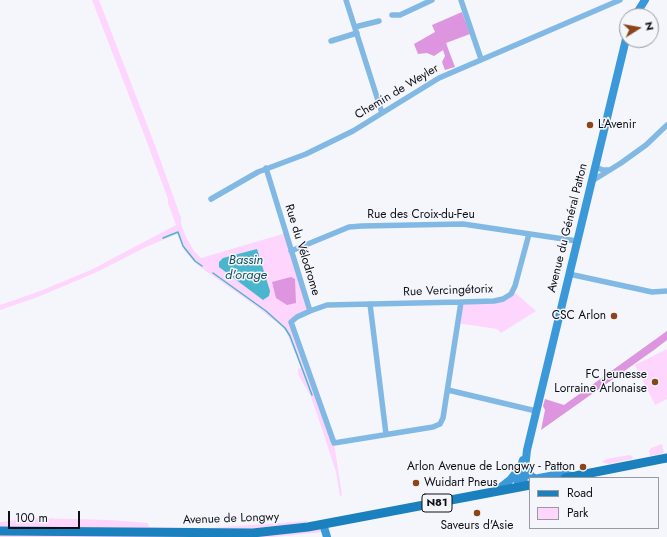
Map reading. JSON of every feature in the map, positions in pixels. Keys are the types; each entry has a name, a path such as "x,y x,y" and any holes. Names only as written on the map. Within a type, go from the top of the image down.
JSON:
{"main road":[{"name":"Avenue du Général Patton","path":"527,450 624,48"},
{"path":"524,486 517,478 527,450"},
{"path":"527,450 526,465 528,472 532,477"},
{"path":"524,486 527,450"},
{"path":"544,477 566,473 569,477 667,458"},
{"path":"496,491 510,480 519,469"},
{"name":"Avenue de Longwy","path":"0,531 252,533 308,527 524,486"},
{"path":"322,524 327,537"}],"street":[{"path":"346,0 382,113"},
{"path":"392,16 400,15 432,0"},
{"path":"461,0 481,59"},
{"name":"Chemin de Weyler","path":"211,198 266,168 332,143 439,78 620,0"},
{"path":"331,41 379,21"},
{"path":"592,181 611,170 646,145 667,125"},
{"path":"595,167 603,170 611,170"},
{"name":"Rue du Vélodrome","path":"266,168 310,311 297,317 291,322 334,443 386,434"},
{"name":"Rue des Croix-du-Feu","path":"291,251 349,227 362,226 463,224 577,241"},
{"name":"Rue Vercingétorix","path":"310,311 327,305 494,301 503,298 511,294 515,286 529,234"},
{"path":"569,274 652,292 667,291"},
{"path":"370,304 386,434 433,427 440,424 443,418 448,390 461,302"},
{"path":"448,390 536,411"}],"green space":[{"path":"92,0 99,0 156,148 181,218 181,224 194,251 201,258 286,233 310,311 291,322 334,443 342,495 340,496 336,472 311,397 298,374 298,369 301,368 286,331 253,304 196,264 184,250 177,234 146,247 97,272 38,297 0,310 0,305 35,293 91,270 176,225 145,137"},
{"path":"513,291 536,311 501,333 497,329 457,323 461,302 494,301"},
{"name":"FC Jeunesse Lorraine Arlonaise","path":"667,349 667,399 655,405 635,365"},
{"path":"662,444 664,453 650,456 649,451 651,448"},
{"path":"630,455 633,457 632,459 608,464 602,462 606,459"},
{"path":"34,518 109,520 148,523 149,527 210,528 307,521 308,527 323,524 322,532 274,537 0,537 0,522"}],"shaded area":[{"path":"462,12 470,34 446,43 455,67 445,70 442,62 445,56 443,50 434,56 427,53 418,54 414,44 435,32 432,25"},
{"path":"291,277 295,279 296,303 287,305 276,298 272,282"},
{"path":"667,331 667,340 541,430 545,410 543,406 545,399 564,405"}],"water":[{"name":"Bassin d'orage","path":"257,249 270,291 269,296 263,300 219,267 219,262 223,258"}],"waterway":[{"path":"163,238 178,232 183,246 195,261 202,266"},
{"path":"213,273 266,311 285,328 290,336 312,395"}],"place":[{"name":"L'Avenir","path":"590,125"},
{"name":"CSC Arlon","path":"614,316"},
{"name":"FC Jeunesse Lorraine Arlonaise","path":"655,382"},
{"name":"Arlon Avenue de Longwy - Patton","path":"583,467"},
{"name":"Wuidart Pneus","path":"416,483"},
{"name":"Saveurs d'Asie","path":"477,513"}]}
